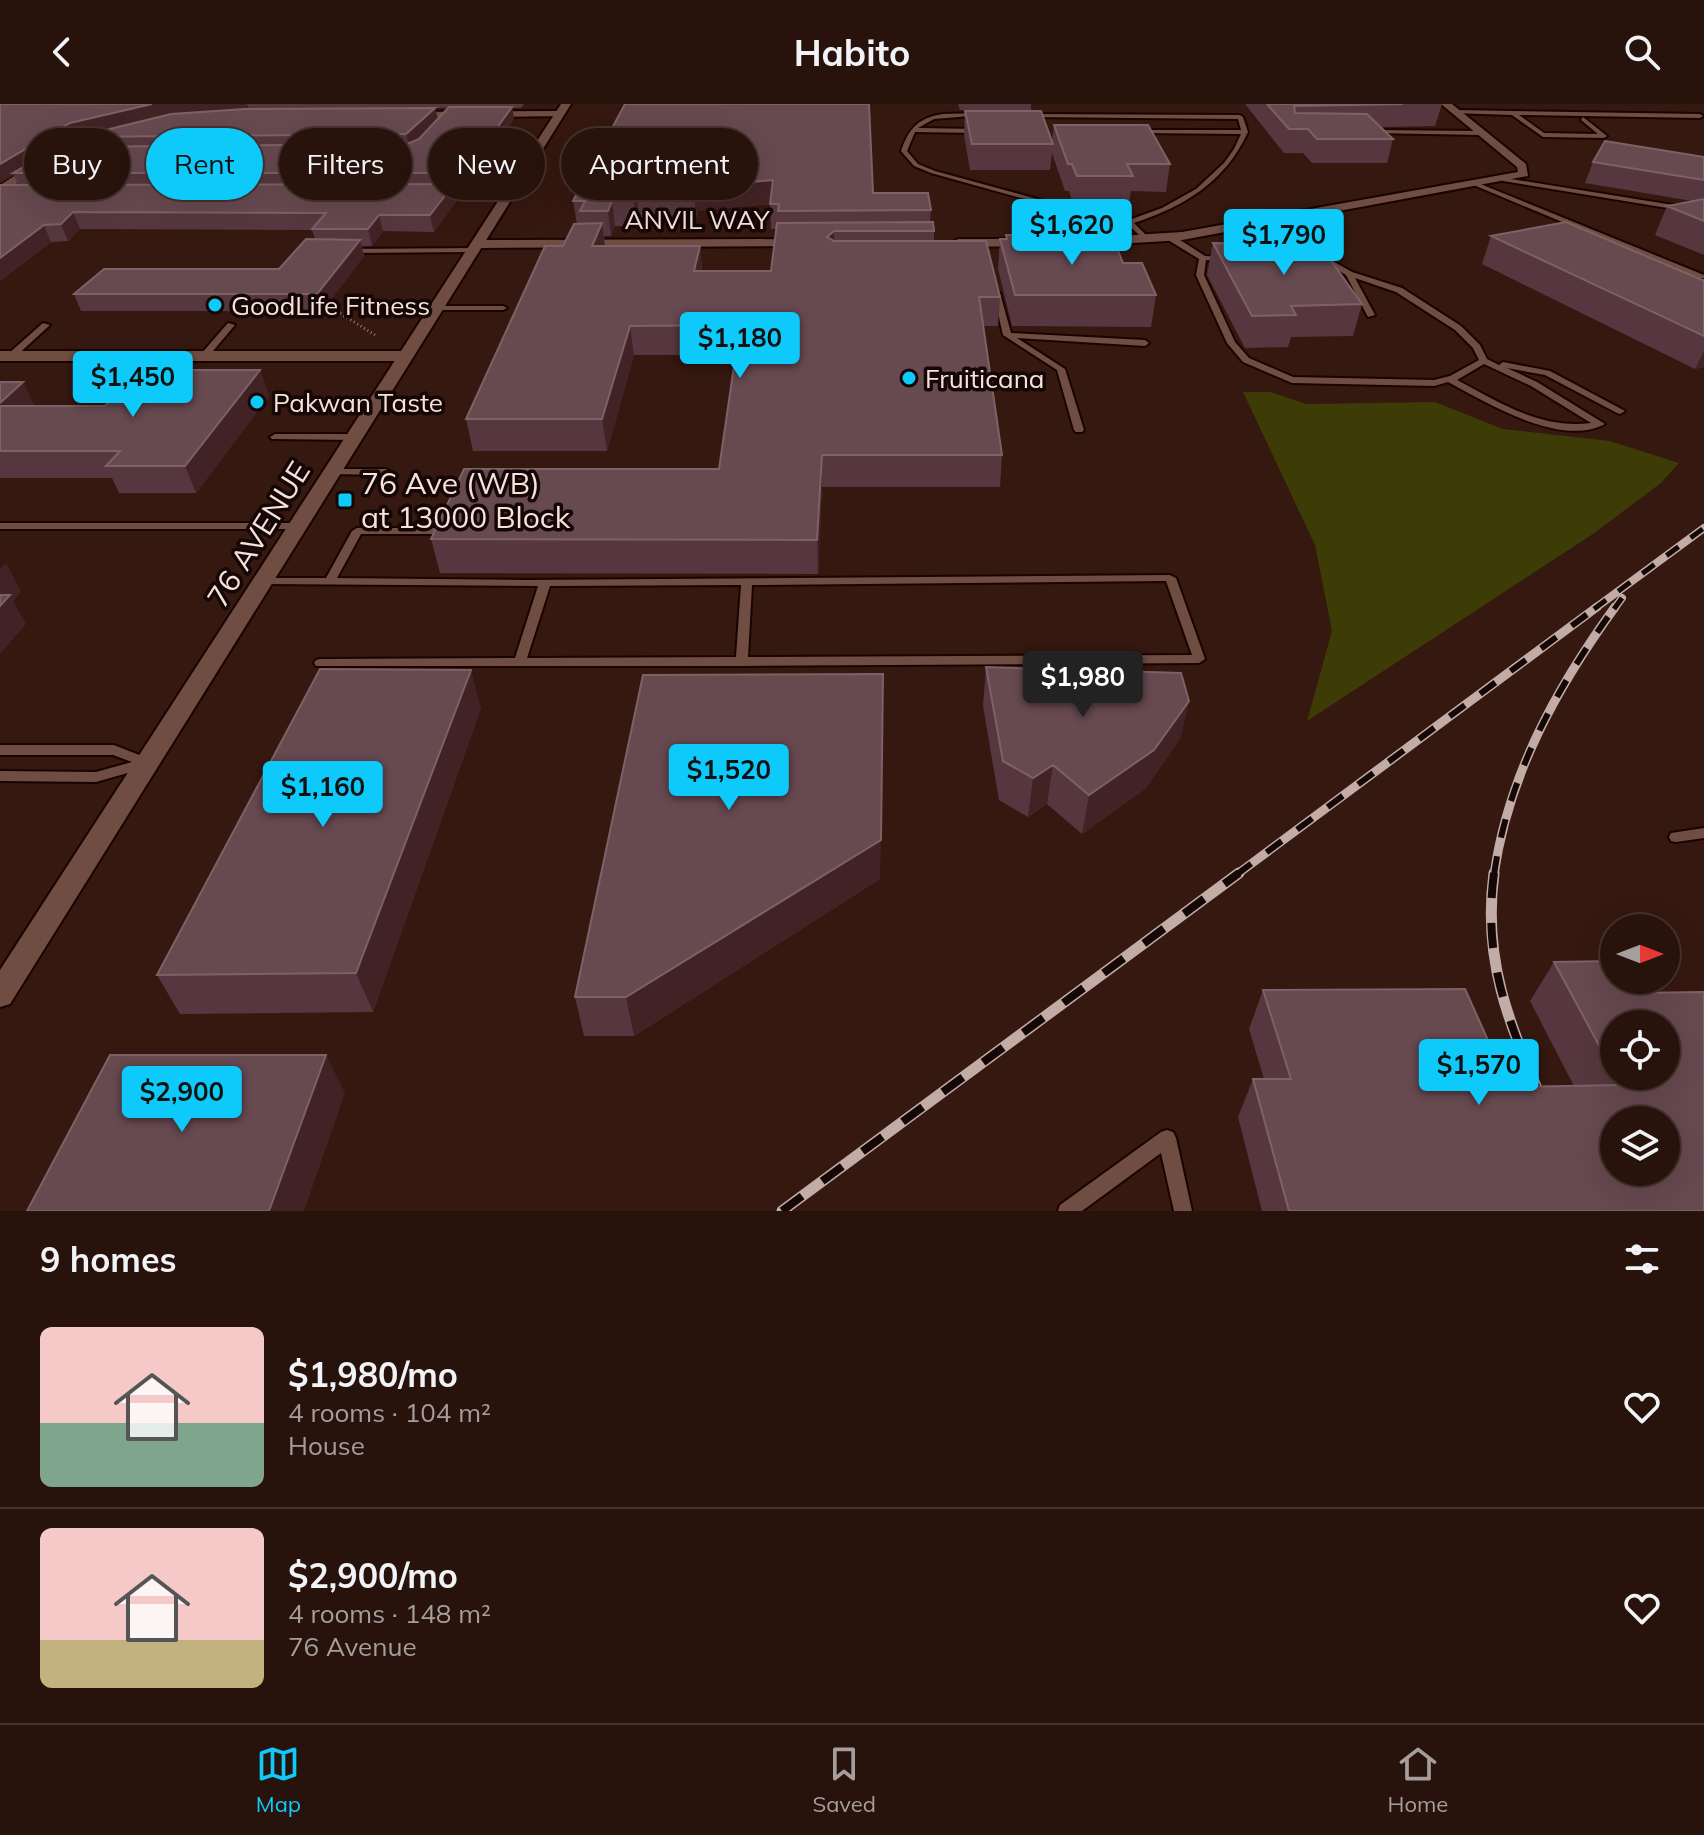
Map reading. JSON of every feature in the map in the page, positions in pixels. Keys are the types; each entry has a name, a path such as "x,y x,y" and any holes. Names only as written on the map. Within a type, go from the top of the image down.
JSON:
{"street":[{"path":"1076,243 1171,238 1478,185 1524,174 1524,168 1451,108"},
{"path":"403,115 563,109"},
{"name":"76 AVENUE","path":"545,137 563,109"},
{"path":"0,192 24,176"},
{"path":"0,192 16,194"},
{"path":"415,193 428,193"},
{"name":"76 AVENUE","path":"0,995 505,200"},
{"name":"ANVIL WAY","path":"475,247 820,243"},
{"path":"936,243 985,248 1045,243"},
{"path":"5,356 406,356"}],"lane":[{"path":"1451,108 1514,114 1700,116"},
{"path":"1514,114 1543,135 1604,136 1583,119"},
{"path":"439,126 449,115"},
{"path":"994,115 933,115 912,130 904,151 916,165 1095,217 1129,222 1163,212 1187,197 1239,149 1245,132 1240,117 1025,115"},
{"path":"912,130 991,131"},
{"path":"1134,131 1245,132"},
{"path":"1371,132 1482,133"},
{"path":"1505,180 1704,212"},
{"path":"1478,185 1701,277"},
{"path":"1129,222 1147,240"},
{"path":"1261,222 1349,274 1399,290 1458,328 1477,347 1484,361 1534,384 1600,424 1577,430 1536,423 1449,379"},
{"path":"1171,238 1203,258 1231,259"},
{"path":"331,251 475,247"},
{"path":"1203,258 1200,275 1231,343 1246,360 1292,380 1434,383 1484,361 1547,373 1620,411"},
{"path":"1304,263 1333,265"},
{"path":"1349,274 1371,315"},
{"path":"992,278 1007,335 1061,369 1079,430"},
{"path":"436,308 503,308"},
{"path":"5,356 46,325"},
{"path":"204,356 231,325"},
{"path":"1007,335 1145,343"},
{"path":"275,437 355,437"},
{"path":"332,472 386,472"},
{"path":"0,526 298,526"},
{"path":"329,582 357,531 452,531"},
{"path":"263,581 545,583 1170,578 1199,659 320,663"},
{"path":"742,662 747,582"},
{"path":"520,662 545,583"},
{"path":"0,750 114,750 147,763"},
{"path":"0,776 96,777 147,763"},
{"path":"1676,837 1704,833"},
{"path":"1067,1211 1167,1138 1183,1211"}],"path":[{"path":"330,307 386,342"}],"shaded area":[{"path":"1243,392 1270,392 1307,404 1435,402 1503,429 1610,441 1679,463 1661,483 1593,534 1307,721 1332,631 1315,545"}],"building":[{"path":"0,104 152,104 70,123 61,128 24,128 24,150 0,164"},
{"path":"625,104 869,104 873,193 928,193 931,210 778,211 779,204 770,204 773,180 758,181 758,128 612,128"},
{"path":"1267,104 1403,104 1294,106 1295,113 1367,114 1393,139 1317,139 1308,129 1289,129"},
{"path":"449,107 512,107 497,128 429,128"},
{"path":"435,108 412,129 279,128 279,135 263,135 263,128 146,128 146,136 130,137 130,128 114,128 171,114 245,109"},
{"path":"965,111 1041,111 1053,144 972,144"},
{"path":"1054,125 1148,125 1170,164 1127,164 1133,176 1077,176 1072,164 1068,164"},
{"path":"428,129 428,173 412,173 412,142"},
{"path":"1605,141 1704,157 1704,180 1593,162"},
{"path":"263,145 279,145 279,173 263,173"},
{"path":"130,146 146,146 146,173 130,173"},
{"path":"263,184 279,184 279,200 412,200 412,184 428,184 428,200 442,200 430,215 379,215 368,229 312,229 326,213 73,212 61,224 44,225 0,258 0,185 24,185 24,200 130,200 130,185 146,185 146,200 263,200"},
{"path":"1704,199 1704,221 1667,206"},
{"path":"634,200 612,201 608,211 580,211 585,201 573,201"},
{"path":"933,222 934,231 834,231 827,237 834,241 986,241 1000,297 979,297 1002,455 822,455 817,540 431,539 464,469 719,469 740,325 630,326 602,419 466,419 545,246 563,246 574,224 602,223 592,246 700,246 694,271 771,271 777,223"},
{"path":"1566,222 1704,280 1704,336 1491,236"},
{"path":"1006,235 1112,235 1123,263 1142,263 1156,295 1015,295 1000,239 1007,239"},
{"path":"306,239 360,240 317,294 74,294 104,269 279,269"},
{"path":"1213,243 1319,244 1362,304 1291,306 1296,315 1252,316"},
{"path":"140,370 260,370 185,466 106,466 120,451 0,451 0,406 105,406"},
{"path":"0,382 23,382 0,403"},
{"path":"0,595 10,595 0,606"},
{"path":"986,667 1181,673 1189,701 1154,750 1089,795 1053,765 1033,778 1003,761"},
{"path":"320,669 471,670 356,973 157,975"},
{"path":"883,674 881,840 626,997 575,997 643,675"},
{"path":"1600,961 1600,994 1704,992 1704,1211 1289,1211 1253,1079 1291,1079 1263,990 1465,989 1509,1087 1600,1085 1600,1090 1680,1090 1680,1010 1600,1010 1600,1047 1554,962"},
{"path":"110,1055 326,1055 269,1211 27,1211"}],"railway":[{"path":"1594,609 1704,528"},
{"path":"1614,609 1622,598"},
{"path":"1236,875 1597,607"},
{"path":"1494,875 1501,838 1523,767 1555,701 1615,607"},
{"path":"782,1211 1239,873"},
{"path":"1494,873 1492,936 1502,992 1520,1048 1544,1105"}],"place":[{"name":"GoodLife Fitness","path":"215,305"},
{"name":"Fruiticana","path":"909,378"},
{"name":"Pakwan Taste","path":"257,402"},
{"name":"76 Ave (WB) at 13000 Block","path":"345,500"}]}
